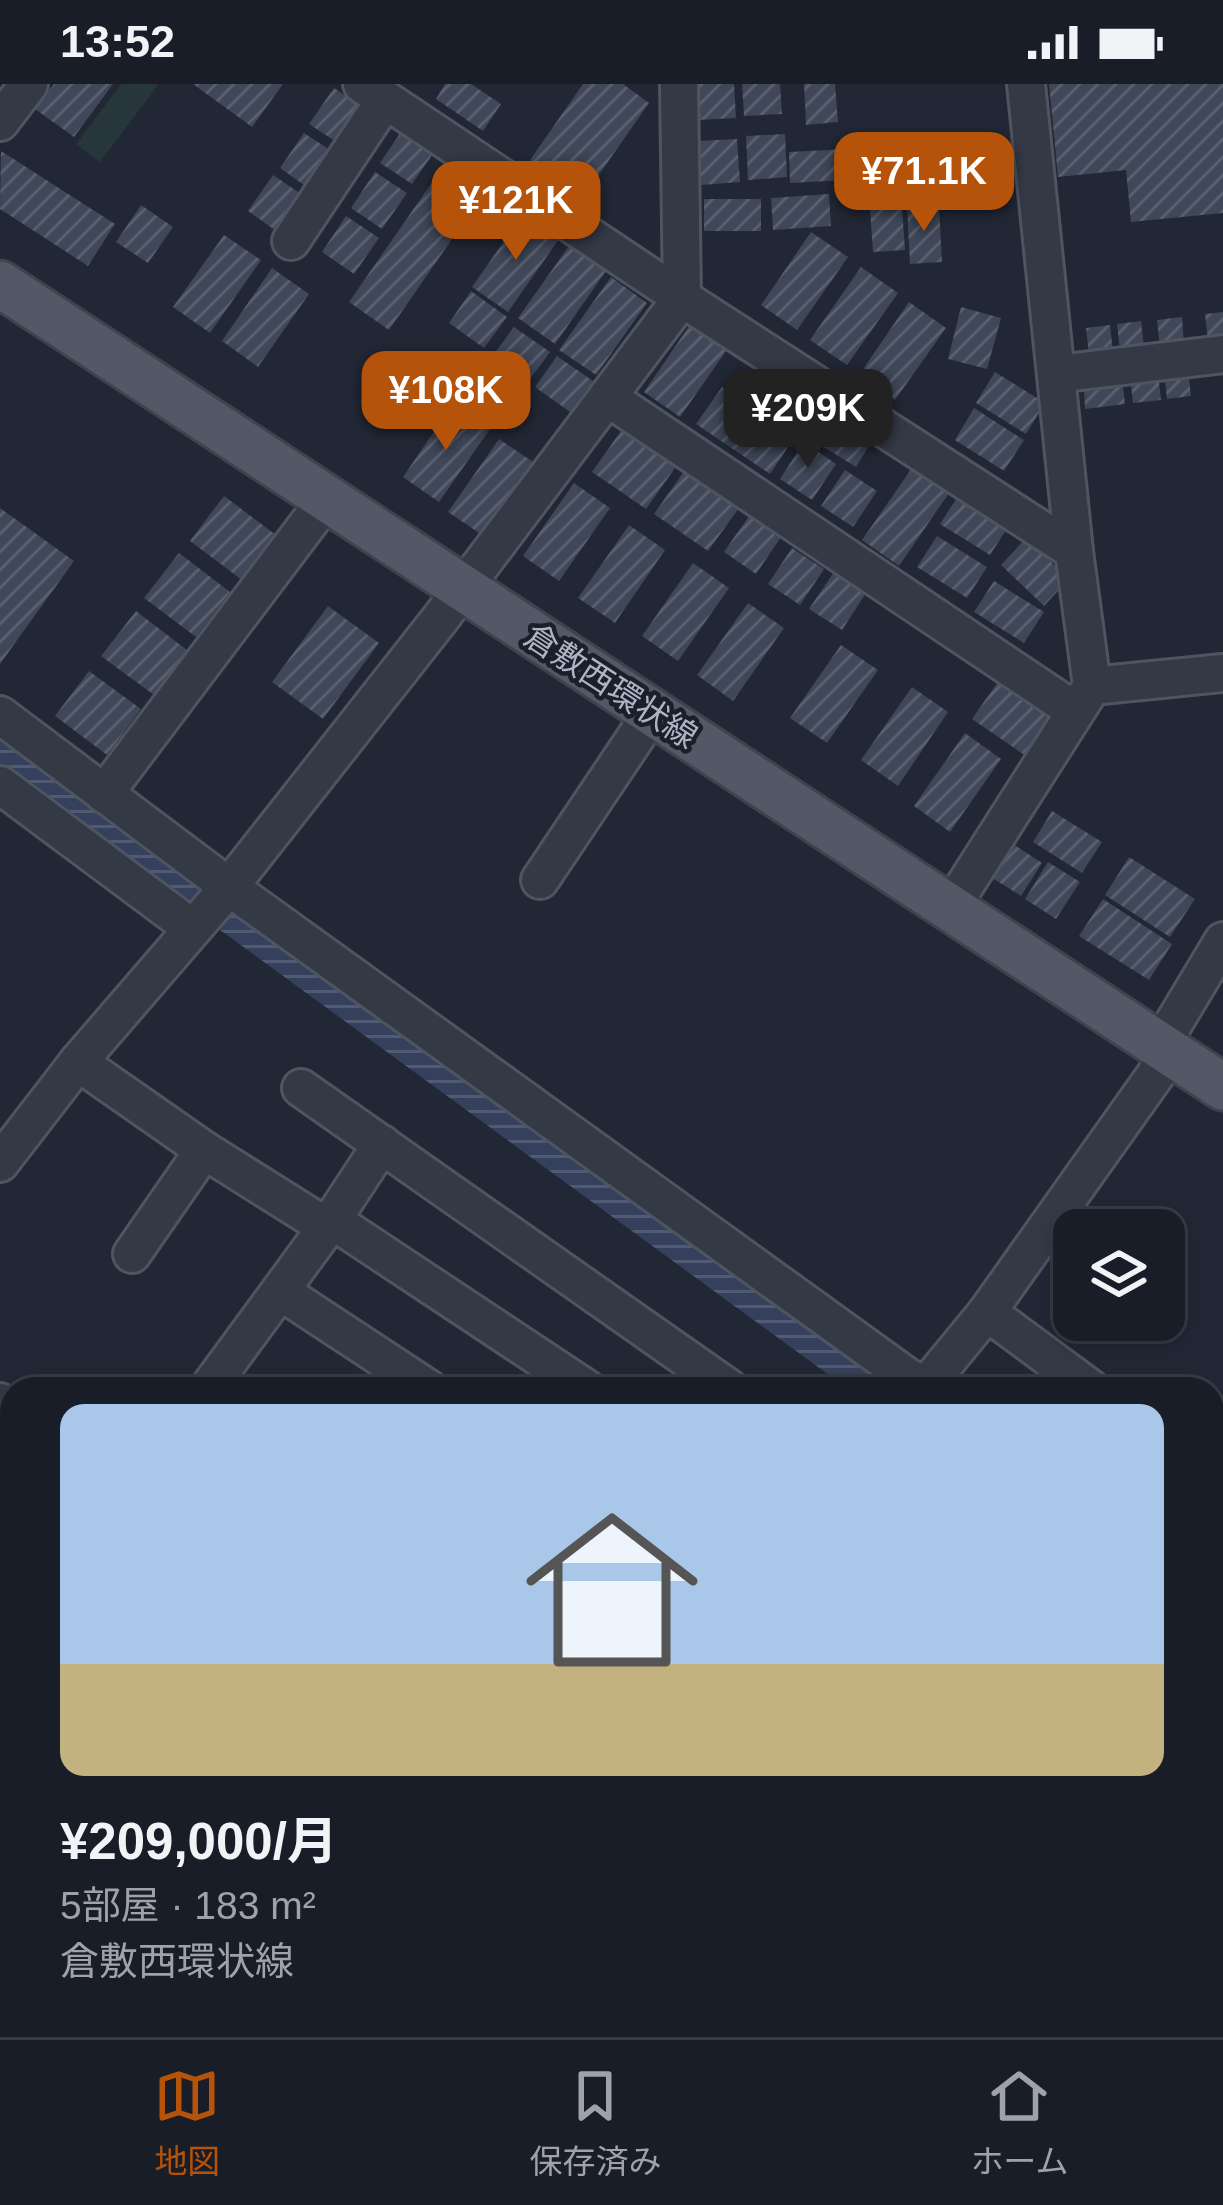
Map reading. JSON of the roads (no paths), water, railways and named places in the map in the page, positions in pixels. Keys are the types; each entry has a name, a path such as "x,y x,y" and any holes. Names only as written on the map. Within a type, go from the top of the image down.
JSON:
{"main road":[{"name":"倉敷西環状線","path":"0,284 1223,1087"}],"street":[{"path":"0,122 29,84"},
{"path":"0,1163 78,1062 226,891 682,298 679,84"},
{"path":"951,907 1084,699 1074,551 1026,84"},
{"path":"291,242 386,93 682,298 1074,551"},
{"path":"1057,374 1223,355"},
{"path":"607,397 1084,699 1223,674"},
{"path":"104,794 326,500"},
{"path":"540,880 652,713"},
{"path":"0,715 226,891 910,1377"},
{"path":"0,785 195,925"},
{"path":"934,1377 987,1312 1165,1049 1223,941"},
{"path":"78,1062 204,1150 328,1223 568,1377"},
{"path":"301,1088 713,1377"},
{"path":"0,1102 29,1124"},
{"path":"217,1377 382,1144"},
{"path":"132,1254 204,1150"},
{"path":"280,1291 411,1377"},
{"path":"987,1312 1075,1377"}],"water":[{"path":"0,741 880,1377 832,1377 0,769"}]}
